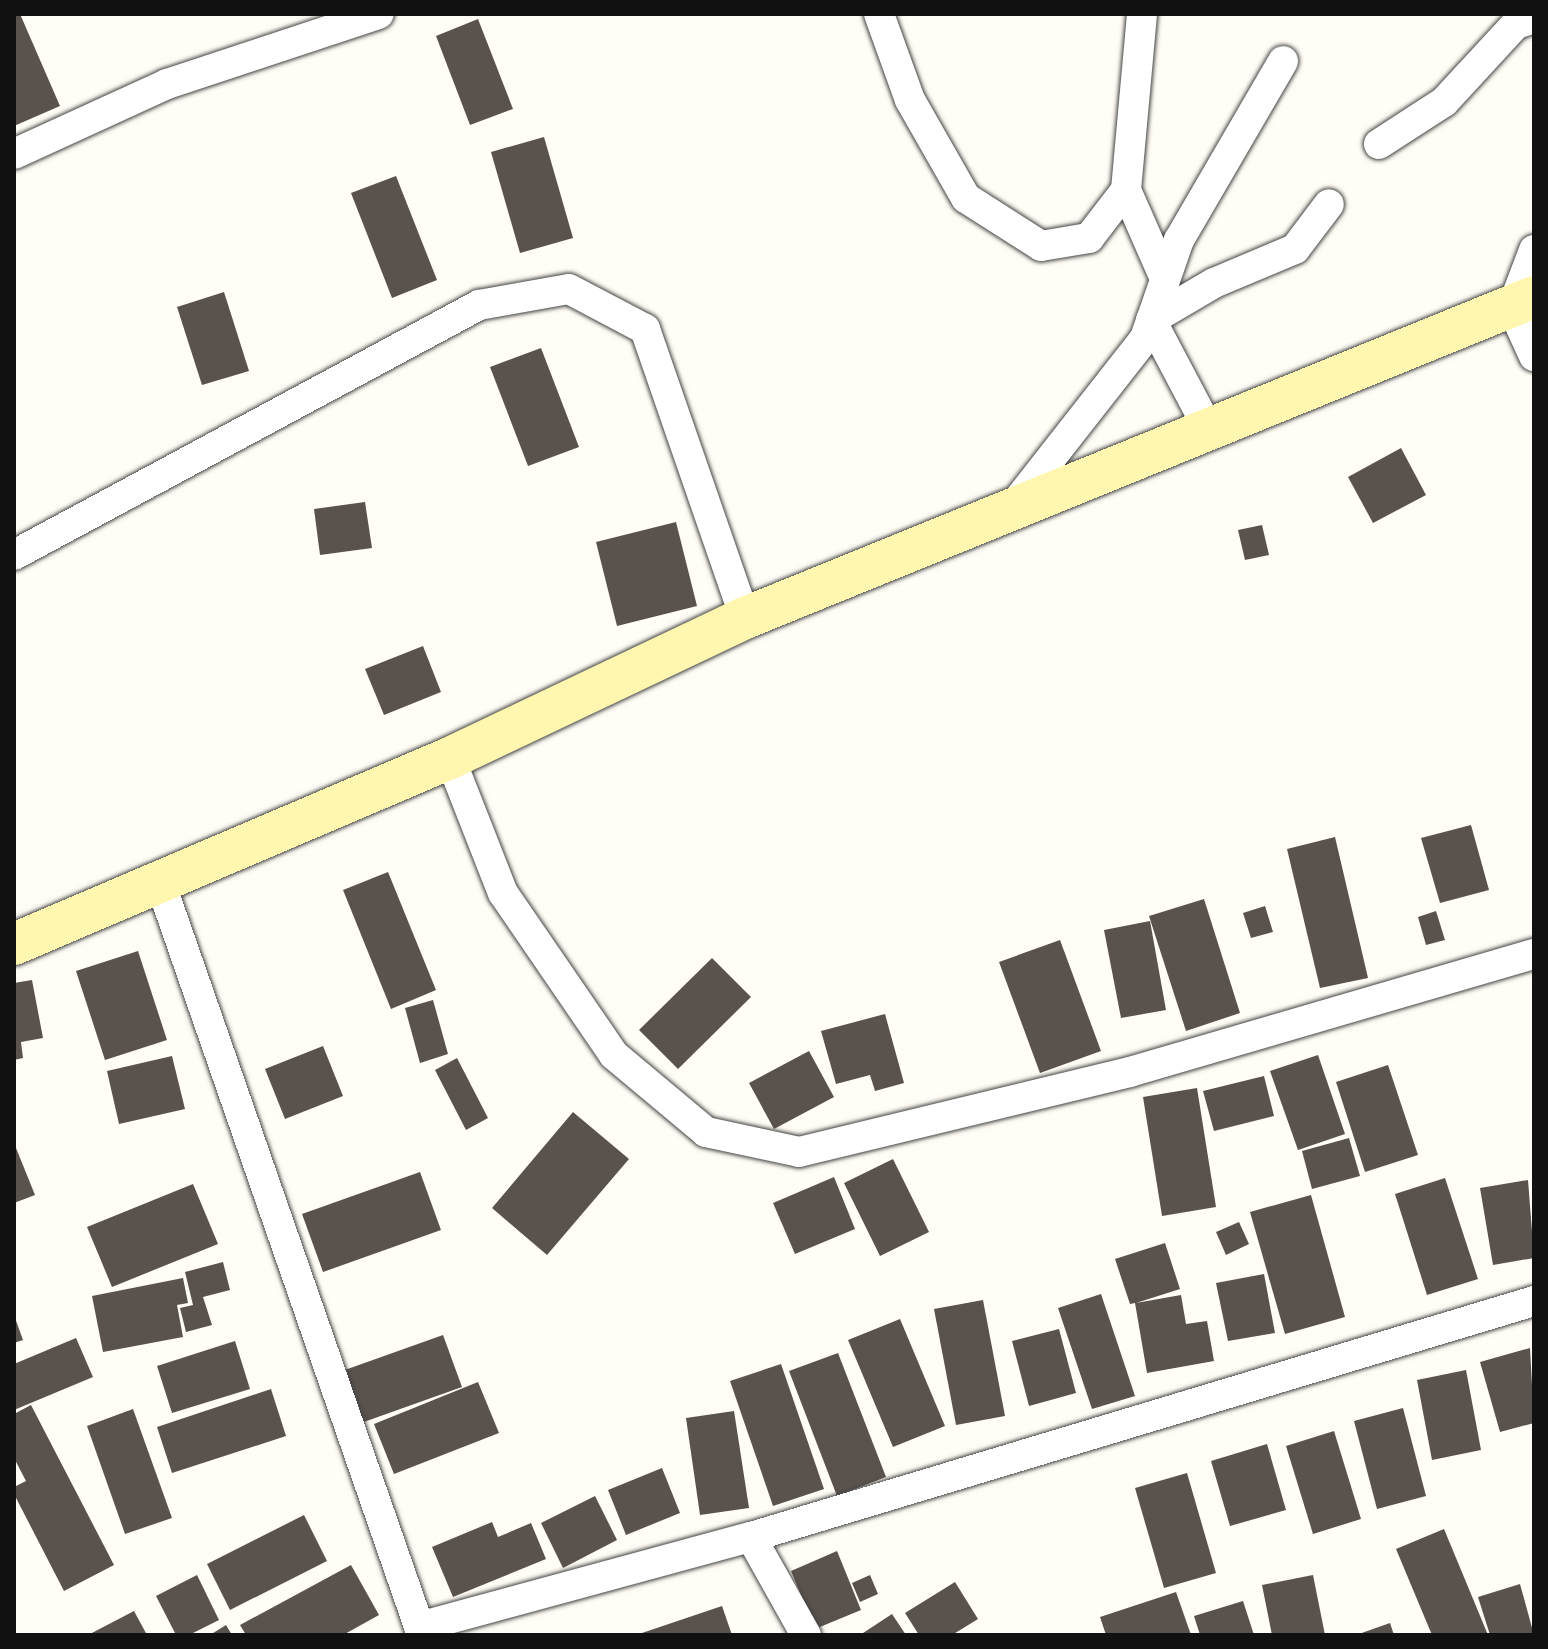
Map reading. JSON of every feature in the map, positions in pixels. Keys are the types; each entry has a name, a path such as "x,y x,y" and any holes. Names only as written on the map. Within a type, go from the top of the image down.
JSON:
{"street":[{"path":"14,154 167,84 379,14"},
{"path":"879,14 910,100 966,198 1041,246 1089,238 1126,190"},
{"path":"1142,14 1126,190 1165,279"},
{"path":"1379,144 1444,102 1516,24 1534,18"},
{"path":"1010,510 1145,338 1179,240 1283,61"},
{"path":"1151,320 1214,283 1295,249 1329,204"},
{"path":"1534,250 1523,302 1534,356"},
{"path":"14,555 479,305 569,289 645,329 745,618"},
{"path":"14,944 159,879 450,758 745,618 1523,302"},
{"path":"1151,320 1209,430"},
{"path":"450,758 503,893 614,1055 706,1132 799,1152 1130,1072 1534,954"},
{"path":"159,879 421,1631 751,1537 1534,1301"},
{"path":"751,1537 806,1635"}],"building":[{"path":"14,14 20,14 60,106 14,126"},
{"path":"478,19 513,109 470,125 436,36"},
{"path":"544,137 573,238 520,253 491,152"},
{"path":"396,176 437,280 392,298 351,193"},
{"path":"224,292 249,371 202,385 177,307"},
{"path":"541,348 579,447 528,466 490,367"},
{"path":"1401,448 1426,495 1373,523 1348,477"},
{"path":"365,502 372,548 320,555 314,509"},
{"path":"676,522 697,606 617,626 596,542"},
{"path":"1262,525 1269,555 1245,560 1238,530"},
{"path":"423,646 441,692 384,715 365,669"},
{"path":"1471,825 1489,890 1440,903 1421,838"},
{"path":"1335,837 1368,978 1320,988 1287,849"},
{"path":"388,872 436,990 391,1009 343,890"},
{"path":"1204,899 1240,1013 1186,1031 1149,916"},
{"path":"1265,906 1273,932 1251,938 1243,913"},
{"path":"1436,911 1445,940 1426,945 1418,917"},
{"path":"1150,921 1166,1010 1121,1018 1104,930"},
{"path":"1060,940 1101,1051 1040,1073 999,962"},
{"path":"138,951 167,1040 105,1060 76,971"},
{"path":"712,958 751,997 678,1069 639,1030"},
{"path":"32,980 43,1038 21,1042 23,1058 14,1060 14,983"},
{"path":"433,1000 448,1054 420,1063 405,1008"},
{"path":"885,1014 904,1083 875,1091 870,1075 836,1084 821,1031"},
{"path":"323,1046 343,1096 285,1119 265,1069"},
{"path":"809,1051 834,1097 774,1129 749,1083"},
{"path":"1318,1055 1345,1134 1298,1150 1270,1071"},
{"path":"172,1056 185,1109 119,1124 107,1071"},
{"path":"457,1058 488,1118 466,1130 435,1070"},
{"path":"1388,1065 1418,1155 1365,1172 1336,1082"},
{"path":"1264,1076 1274,1116 1214,1131 1203,1091"},
{"path":"1197,1088 1216,1207 1162,1216 1143,1097"},
{"path":"573,1112 629,1159 547,1255 492,1208"},
{"path":"1349,1138 1360,1176 1312,1189 1302,1151"},
{"path":"14,1143 35,1195 14,1203"},
{"path":"893,1159 929,1232 880,1256 844,1183"},
{"path":"420,1172 441,1230 323,1272 302,1214"},
{"path":"834,1177 855,1229 795,1254 773,1203"},
{"path":"1445,1178 1478,1279 1427,1295 1395,1194"},
{"path":"1528,1180 1534,1258 1493,1265 1480,1188"},
{"path":"193,1184 218,1244 112,1287 87,1227"},
{"path":"1311,1195 1345,1317 1285,1334 1250,1212"},
{"path":"1239,1222 1249,1244 1226,1255 1216,1232"},
{"path":"1165,1243 1180,1289 1136,1303 1181,1295 1186,1324 1207,1321 1214,1361 1147,1373 1135,1303 1130,1304 1115,1259"},
{"path":"223,1262 230,1290 203,1297 212,1325 186,1332 180,1308 193,1305 185,1272"},
{"path":"1264,1274 1275,1333 1228,1341 1216,1283"},
{"path":"183,1278 188,1303 177,1305 183,1337 103,1352 92,1296"},
{"path":"1101,1294 1135,1396 1092,1409 1058,1308"},
{"path":"983,1300 1005,1416 956,1425 934,1309"},
{"path":"14,1315 23,1340 14,1343"},
{"path":"900,1319 945,1426 893,1447 848,1340"},
{"path":"1059,1329 1076,1393 1029,1406 1012,1341"},
{"path":"443,1335 462,1387 361,1423 342,1371"},
{"path":"76,1338 93,1377 14,1410 14,1364"},
{"path":"235,1341 250,1389 172,1413 157,1366"},
{"path":"1530,1348 1534,1423 1500,1432 1480,1362"},
{"path":"838,1353 886,1477 837,1496 789,1371"},
{"path":"781,1364 824,1489 773,1506 730,1381"},
{"path":"1466,1370 1481,1450 1432,1460 1417,1380"},
{"path":"478,1382 499,1433 394,1474 374,1424"},
{"path":"271,1389 286,1436 172,1473 157,1427"},
{"path":"31,1405 114,1565 64,1591 14,1494 14,1487 26,1481 14,1458 14,1414"},
{"path":"1403,1408 1426,1496 1377,1509 1354,1421"},
{"path":"133,1409 172,1518 125,1534 87,1426"},
{"path":"734,1411 749,1508 700,1515 686,1418"},
{"path":"1334,1431 1361,1519 1313,1534 1286,1446"},
{"path":"1267,1444 1286,1510 1230,1526 1211,1461"},
{"path":"662,1468 680,1513 626,1535 608,1490"},
{"path":"1187,1473 1216,1573 1164,1588 1135,1488"},
{"path":"595,1496 617,1540 563,1568 541,1523"},
{"path":"304,1515 327,1561 230,1610 207,1564"},
{"path":"492,1522 498,1537 531,1523 546,1559 453,1597 432,1547"},
{"path":"1444,1529 1488,1635 1432,1635 1396,1549"},
{"path":"837,1551 861,1610 815,1629 791,1571"},
{"path":"351,1565 379,1615 343,1635 246,1635 240,1625"},
{"path":"197,1575 219,1620 189,1635 176,1635 156,1596"},
{"path":"870,1575 878,1594 860,1602 852,1583"},
{"path":"1313,1575 1325,1635 1272,1635 1262,1585"},
{"path":"955,1582 978,1619 952,1635 919,1635 905,1613"},
{"path":"1520,1584 1534,1635 1490,1635 1478,1597"},
{"path":"1176,1592 1191,1635 1106,1635 1100,1617"},
{"path":"1243,1601 1254,1635 1200,1635 1194,1616"},
{"path":"722,1606 732,1635 639,1635 639,1634"},
{"path":"134,1611 147,1635 88,1635"},
{"path":"892,1614 906,1635 860,1635"},
{"path":"1390,1623 1394,1635 1356,1635"},
{"path":"226,1625 232,1635 210,1635"}]}
